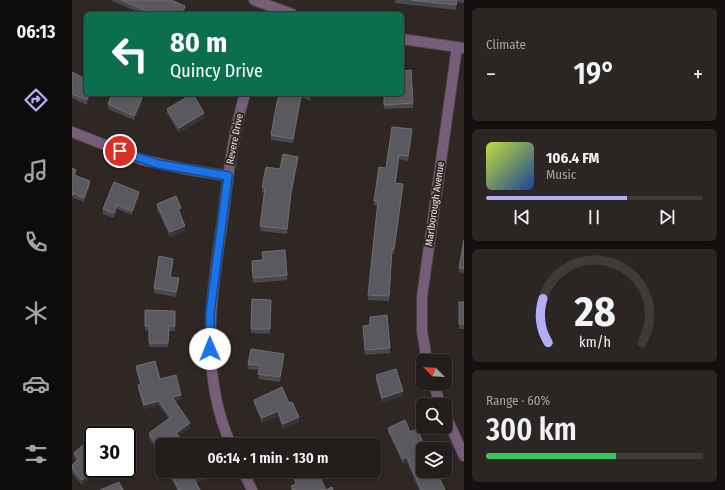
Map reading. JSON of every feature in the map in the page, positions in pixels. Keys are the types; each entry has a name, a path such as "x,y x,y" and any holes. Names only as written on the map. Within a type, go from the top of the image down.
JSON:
{"street":[{"path":"254,0 276,11"},
{"path":"404,39 460,47"},
{"name":"Marlborough Avenue","path":"426,354 422,325 422,297 460,47"},
{"name":"Revere Drive","path":"228,438 218,410 211,363 210,335 213,289 228,176 245,96"},
{"path":"72,132 143,160 228,176"},
{"path":"452,429 464,456"},
{"path":"246,478 252,490"}],"building":[{"path":"121,0 171,0 185,6 183,12 149,12"},
{"path":"411,0 457,0 456,5"},
{"path":"411,70 413,103 384,105 384,96 404,96 404,71"},
{"path":"72,72 84,78 84,96 88,96 87,100 72,94"},
{"path":"111,96 138,96 142,98 134,116 108,104"},
{"path":"189,96 194,96 204,113 179,128 167,109"},
{"path":"279,96 301,96 293,139 271,135"},
{"path":"392,127 412,129 408,156 399,155 395,183 403,184 394,249 392,249 389,296 368,295 378,201 374,201 379,167 386,168"},
{"path":"283,154 298,157 291,192 287,229 260,226 265,188 262,187 266,167 280,169"},
{"path":"72,168 76,170 74,175 90,181 84,198 73,193 72,196"},
{"path":"114,182 139,192 132,211 117,205 114,213 103,209"},
{"path":"176,196 181,208 178,209 185,226 170,232 157,204"},
{"path":"464,240 464,268 459,268"},
{"path":"285,250 287,275 253,278 252,261 263,260 262,252"},
{"path":"159,256 173,259 170,277 179,278 176,292 154,288"},
{"path":"252,299 271,300 270,329 251,329"},
{"path":"459,302 464,302 464,324 459,324"},
{"path":"145,310 175,311 175,326 169,326 168,343 149,343 149,326 145,326"},
{"path":"387,315 390,348 365,350 363,326 370,325 370,317"},
{"path":"251,349 284,354 280,377 258,374 260,365 248,364"},
{"path":"155,361 160,379 176,375 181,395 172,397 190,423 176,433 180,438 155,438 155,442 149,433 171,417 159,401 144,405 138,385 141,384 136,366"},
{"path":"396,369 403,391 382,398 376,375"},
{"path":"282,387 289,403 292,402 299,417 283,424 278,411 262,418 254,400"},
{"path":"405,420 410,432 416,429 416,434 419,434 423,442 416,442 416,478 439,478 445,490 421,490 407,457 403,459 388,428"},
{"path":"84,444 84,478 82,480 72,468 72,465 79,459 74,453"},
{"path":"173,478 196,478 194,479 200,490 179,490"},
{"path":"295,478 320,478 326,490 293,490 291,486 296,484"},
{"path":"119,482 123,490 100,490"},
{"path":"332,487 333,490 326,490"}],"route":[{"path":"120,151 158,164 228,176 210,313 210,349"}]}
